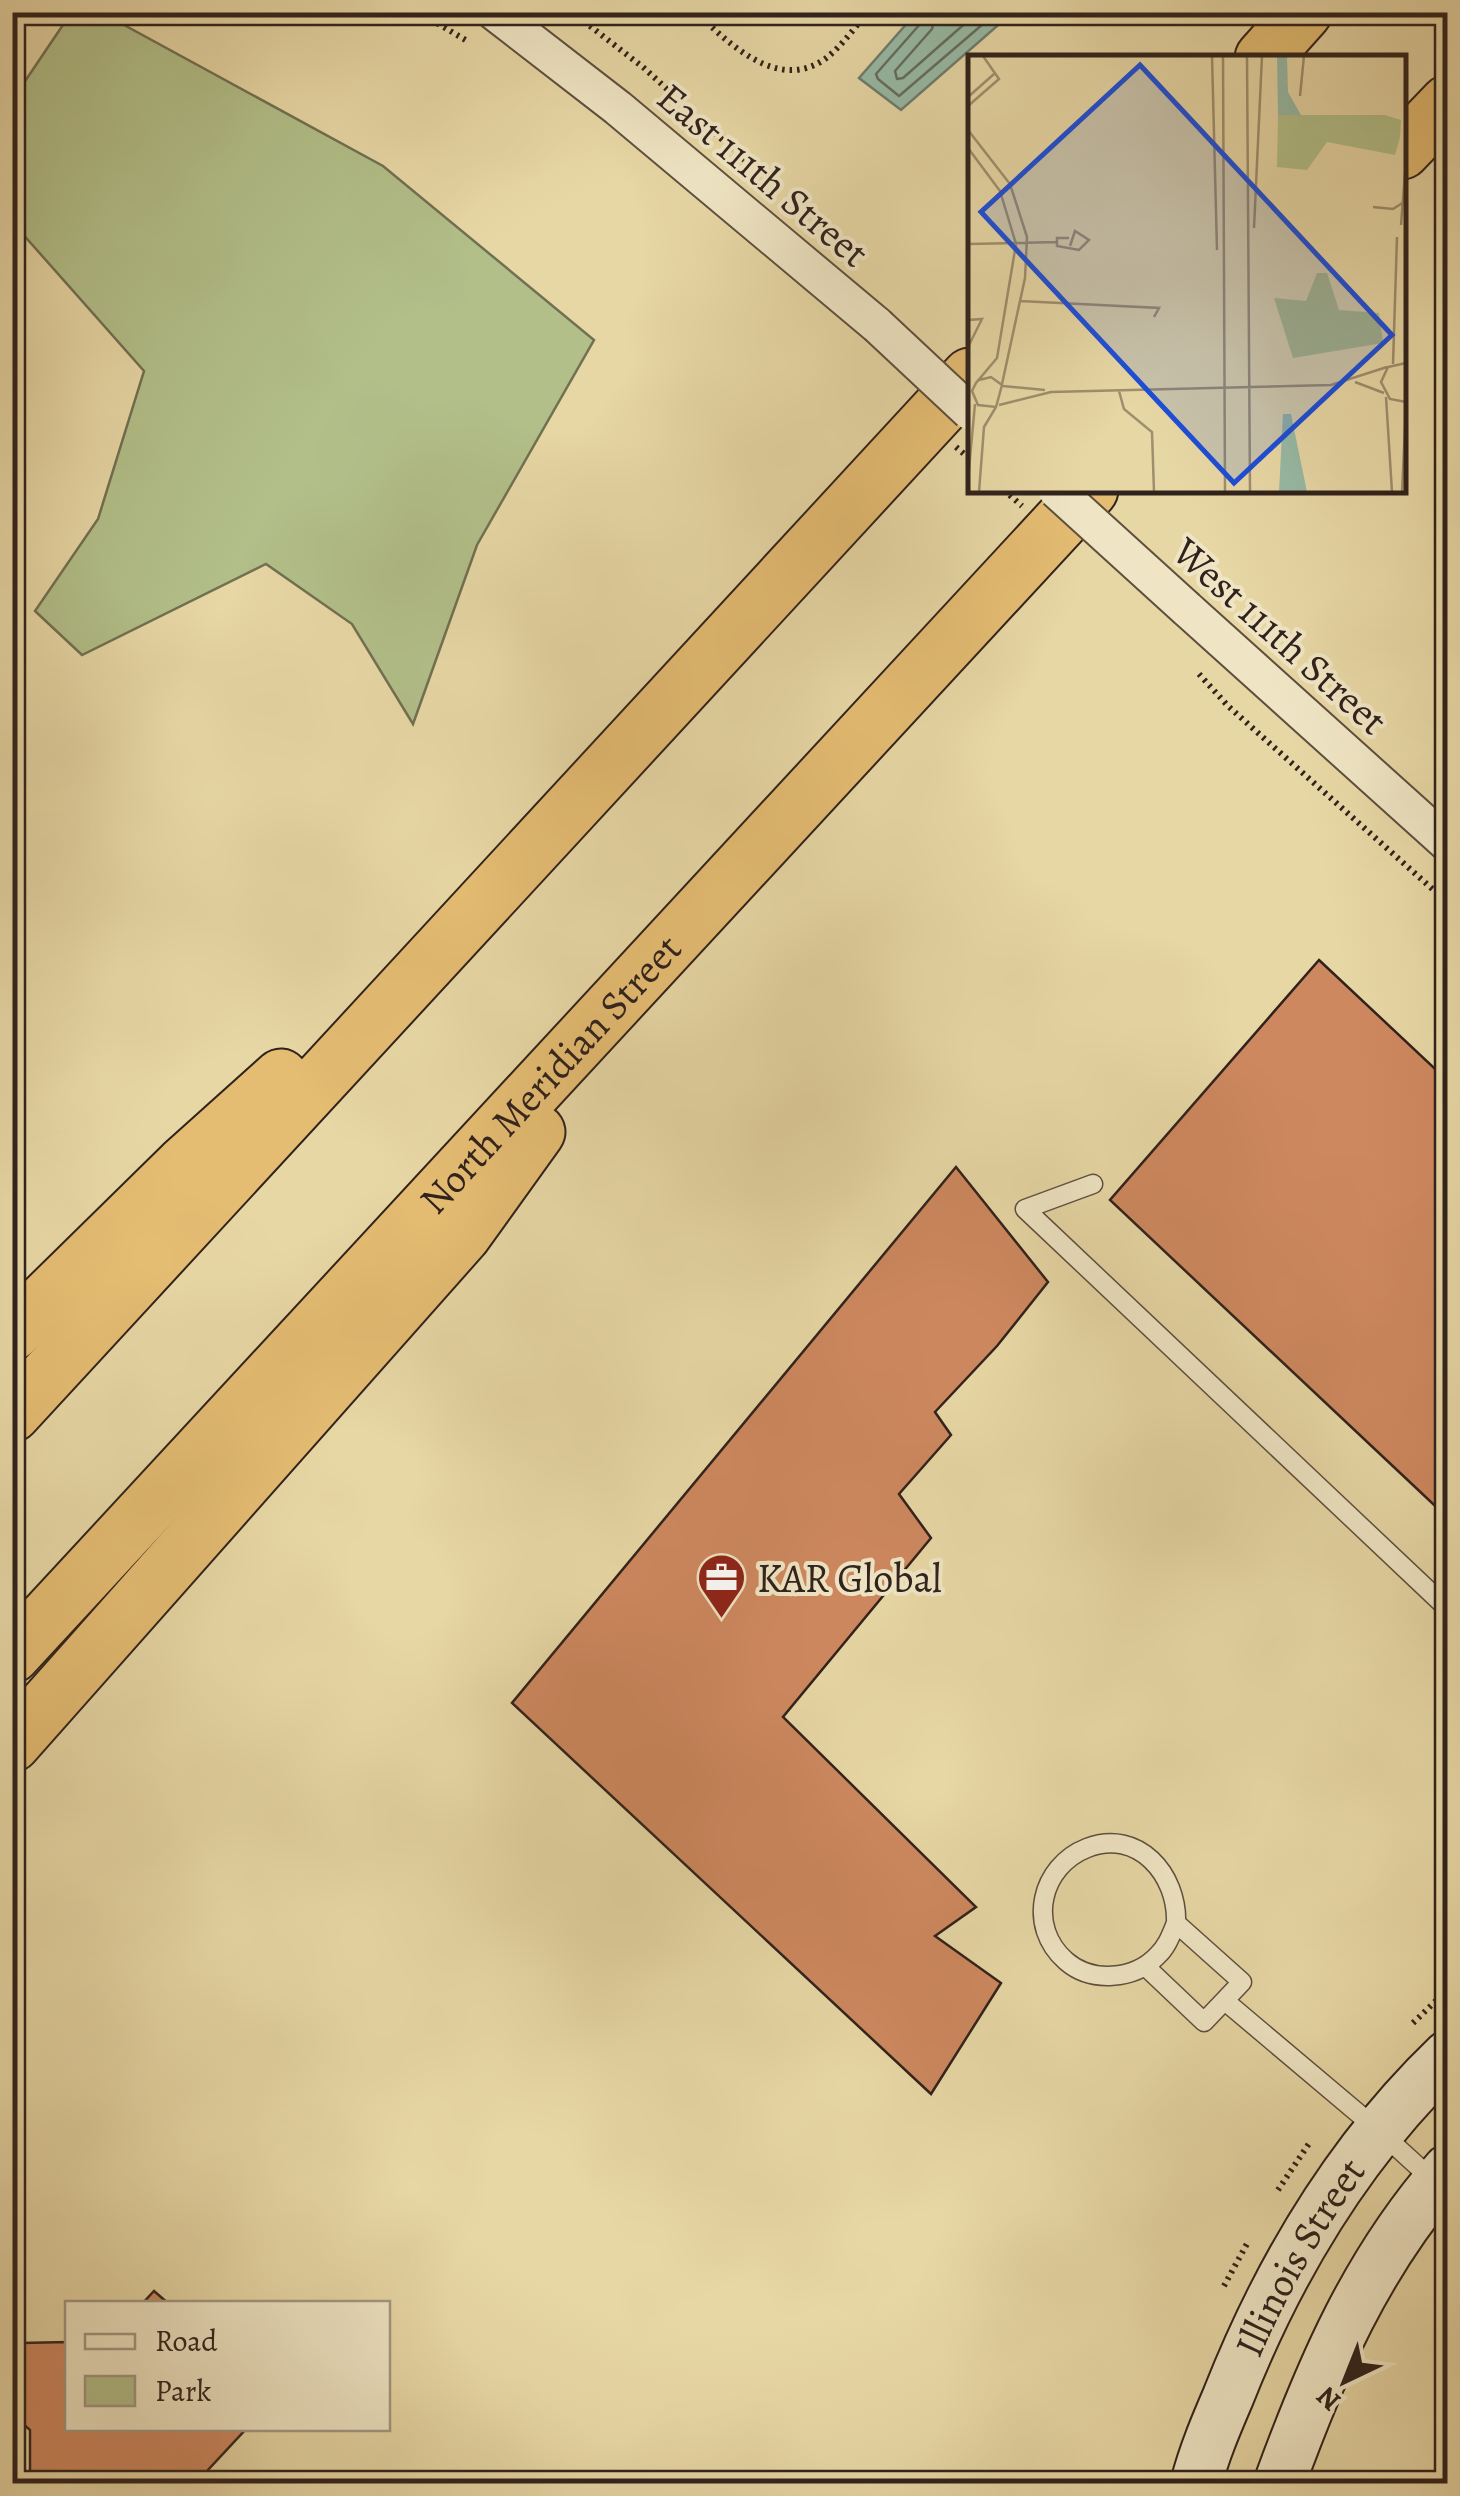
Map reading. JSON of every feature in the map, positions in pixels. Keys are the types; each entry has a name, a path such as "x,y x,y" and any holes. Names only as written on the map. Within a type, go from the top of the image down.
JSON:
{"highway":[{"path":"1266,55 1304,12"},
{"path":"1405,148 1448,102"},
{"path":"12,1414 968,378"},
{"name":"North Meridian Street","path":"12,1655 1088,492"},
{"path":"12,1333 183,1165 543,840"},
{"path":"12,1744 463,1235 672,943"}],"street":[{"name":"East 111th Street","path":"494,12 618,108 877,325 968,410"},
{"name":"West 111th Street","path":"1058,492 1448,844"},
{"name":"Illinois Street","path":"1196,2484 1240,2364 1321,2212 1378,2130 1448,2056"},
{"name":"Illinois Street","path":"1279,2484 1317,2380 1336,2342 1384,2257 1444,2183"}],"lane":[{"path":"1093,1184 1025,1209 1448,1609"},
{"path":"1095,1844 1116,1844 1154,1861 1168,1878 1176,1923 1167,1944 1146,1966 1126,1974 1105,1976 1084,1972 1066,1961 1052,1945 1044,1926 1042,1904 1047,1884 1075,1852 1095,1844"},
{"path":"1146,1966 1204,2022 1242,1982 1176,1923"},
{"path":"1225,2001 1444,2183"}],"path":[{"path":"696,12 748,55 770,68 797,72 824,59 868,12"},
{"path":"1193,667 1228,706 1448,902"}],"green space":[{"path":"71,13 102,13 383,166 594,340 477,545 413,724 352,624 266,564 82,655 35,611 98,519 144,371 13,223 13,99"}],"water":[{"path":"917,12 1012,13 901,110 859,78"}],"building":[{"path":"1319,960 1448,1081 1448,1518 1110,1200"},
{"name":"KAR Global","path":"956,1167 1048,1282 997,1346 935,1412 951,1435 899,1494 931,1538 783,1717 976,1907 935,1936 1001,1983 931,2094 512,1703"},
{"path":"154,2291 166,2301 145,2301"},
{"path":"65,2342 65,2431 244,2431 208,2470 208,2484 30,2484 30,2430 12,2414 12,2352 21,2343"}],"place":[{"name":"KAR Global","path":"722,1620"}]}
